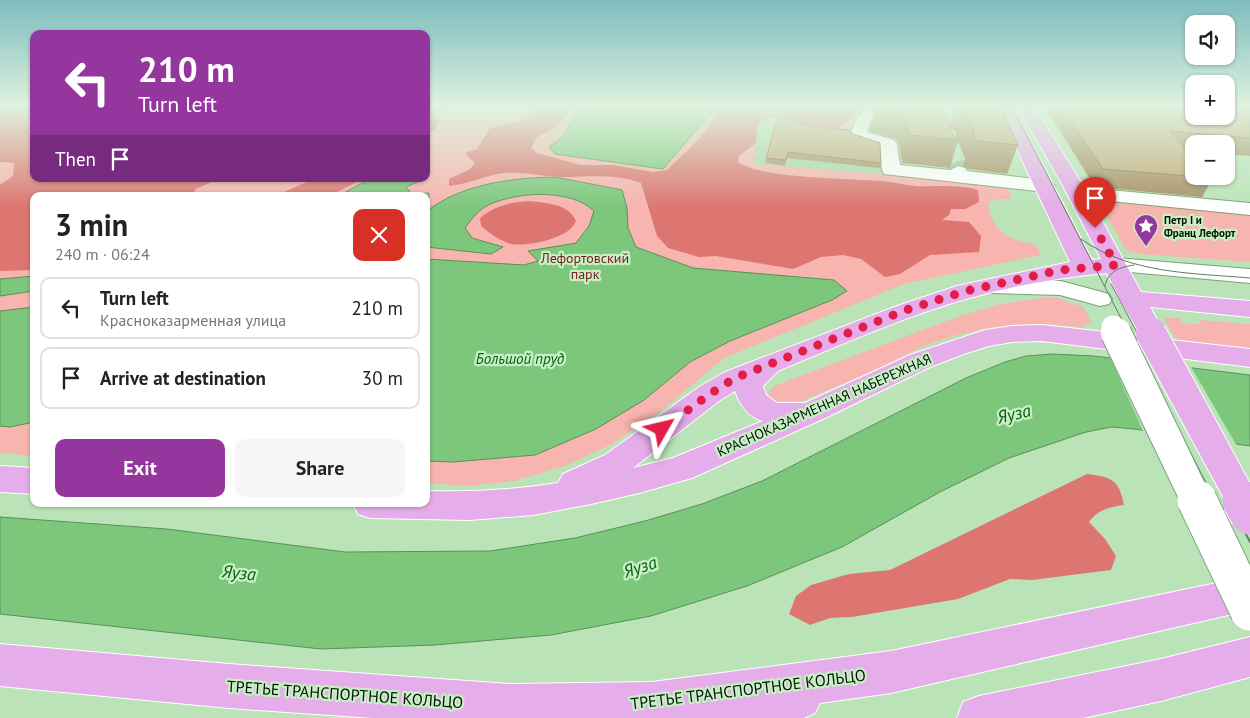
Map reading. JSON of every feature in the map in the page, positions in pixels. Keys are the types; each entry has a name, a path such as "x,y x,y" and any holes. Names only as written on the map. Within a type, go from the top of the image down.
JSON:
{"main road":[{"path":"1022,141 1084,267"},
{"path":"1046,141 1077,193 1116,265 1131,298 1250,515"},
{"path":"533,501 616,464 710,394 735,378 769,364 906,310 966,291 1061,270 1116,265"},
{"path":"1131,298 1250,308"},
{"name":"КРАСНОКАЗАРМЕННАЯ НАБЕРЕЖНАЯ","path":"430,506 469,506 533,501 591,492 680,470 812,412 920,360 985,338 1012,334 1042,333 1250,358"},
{"path":"769,364 748,384 749,396 755,403 762,409 775,414 789,416 812,412"},
{"path":"0,479 30,481"},
{"name":"ТРЕТЬЕ ТРАНСПОРТНОЕ КОЛЬЦО","path":"0,665 230,686 510,706 652,704 891,672 1250,593"},
{"path":"979,718 1161,680 1250,657"},
{"path":"729,718 891,672"}],"street":[{"path":"878,141 888,144 891,170 956,166 1045,186"},
{"path":"1077,193 1250,209"},
{"path":"1116,265 1250,276"},
{"path":"1084,267 1250,611"},
{"path":"992,286 1061,288 1106,313"}],"shaded area":[{"path":"0,141 30,141 30,182 211,182 196,189 194,192 30,192 30,270 0,271 0,185 13,176 14,163 0,162"},
{"path":"482,141 535,141 531,148 537,153 581,165 614,165 653,172 667,170 697,141 756,141 756,143 739,156 738,162 750,168 766,172 807,177 882,181 916,186 955,186 978,190 979,202 965,209 951,209 949,215 942,220 969,222 981,236 979,252 930,255 900,274 885,277 861,259 843,255 821,257 793,269 716,256 699,257 668,248 657,236 641,183 631,180 611,177 560,177 505,173 449,186 449,179 470,169 475,163 465,153 477,149"},
{"path":"756,141 872,141 887,144 892,176 753,164"},
{"path":"307,182 357,182 337,192 285,192"},
{"path":"515,202 549,203 562,207 576,221 564,234 531,244 508,243 494,236 481,226 480,218 491,210"},
{"path":"1087,474 1102,476 1113,481 1122,496 1124,505 1104,510 1089,522 1105,539 1116,556 1111,570 1032,580 1010,579 958,599 852,617 830,618 810,625 789,614 796,596 811,585 849,574 890,570"}],"green space":[{"name":"Лефортовский парк","path":"0,141 30,141 30,182 430,182 430,141 757,141 754,164 1007,184 1012,199 996,200 988,204 993,222 1003,233 1010,237 1036,245 1041,255 904,284 724,358 662,410 612,444 565,466 514,481 468,486 430,483 430,192 30,192 30,456 0,453"},
{"path":"1097,199 1250,214 1250,262 1138,254 1127,251"},
{"path":"1047,297 1060,298 1069,303 1082,306 1092,324 1084,323 1085,328 1045,324 1005,326 966,333 922,347 795,404 782,406 769,398 769,391 774,386 957,317 1001,304"},
{"path":"1165,318 1179,318 1183,323 1202,325 1198,320 1250,324 1250,350 1178,342"}],"water":[{"path":"557,141 687,141 663,169 555,154 549,147"},
{"name":"Большой пруд","path":"555,177 622,190 627,208 628,228 636,247 693,268 834,280 847,291 832,300 730,341 690,362 644,400 596,429 535,455 453,462 430,461 430,259 524,265 538,261 528,251 576,243 589,226 594,211 571,198 556,195 524,195 509,198 495,202 480,210 465,228 472,238 503,247 491,254 430,247 430,209 440,202 470,189 487,184"},
{"path":"364,182 417,182 406,187 410,192 346,192"},
{"path":"30,276 30,292 0,296 0,279"},
{"path":"30,307 30,423 10,427 0,426 0,311"},
{"name":"Яуза","path":"1053,354 1094,356 1250,375 1250,446 1111,427 1086,432 1009,458 940,492 842,547 747,586 651,616 551,635 435,645 321,649 0,614 0,517 167,529 345,552 490,551 575,538 645,521 702,504 762,481 966,378 1005,362 1026,356"}],"pier":[{"path":"1109,355 1190,365 1237,446 1144,433"}],"building":[{"path":"771,141 873,141 880,143 881,163 788,152 786,160 766,158"},
{"path":"978,141 1016,141 1018,145"},
{"path":"1084,141 1178,141 1185,148 1185,176 1103,169"}],"tunnel":[{"path":"955,162 958,172"}],"tram line":[{"path":"1029,141 1216,502"},
{"path":"1081,239 1100,251 1120,259 1162,270 1250,278"},
{"path":"1105,286 1112,273 1124,267 1134,265"},
{"path":"1111,284 1228,502"},
{"path":"1215,500 1250,568"},
{"path":"1228,500 1250,542"}],"place":[{"name":"Петр I и Франц Лефорт","path":"1146,247"}],"route":[{"path":"662,429 735,378 906,310 966,291 1061,270 1116,265 1095,228"}]}
